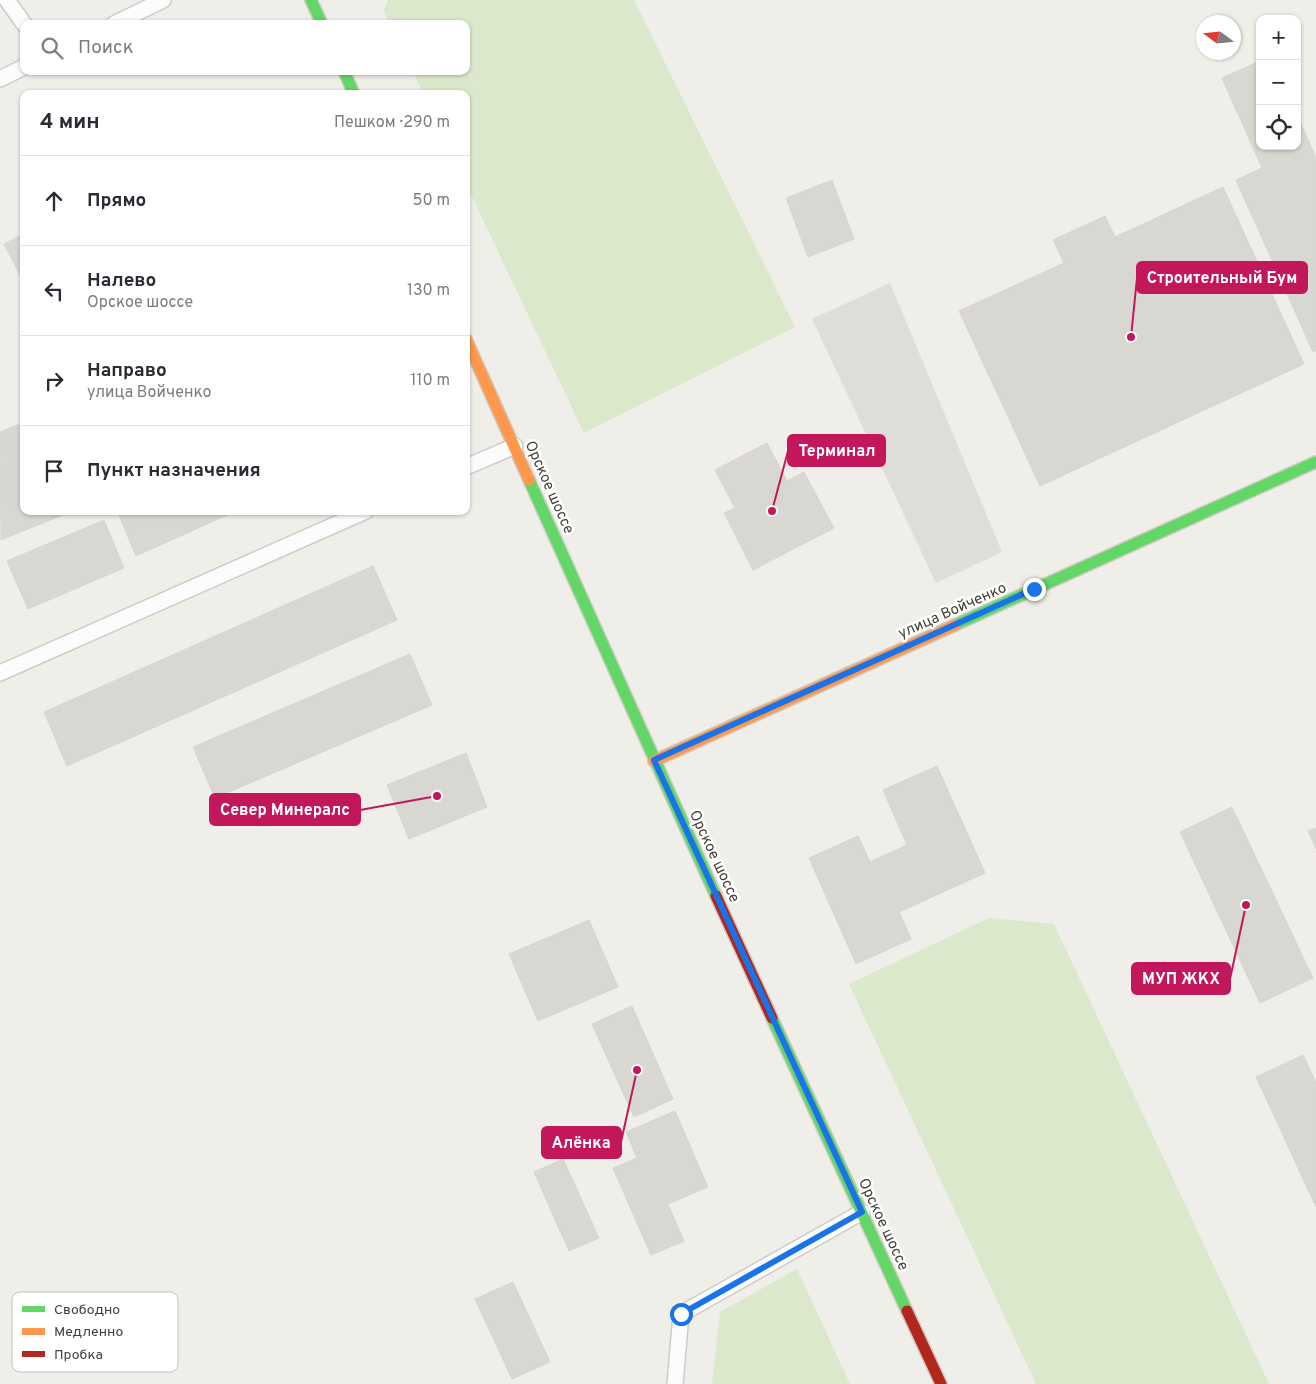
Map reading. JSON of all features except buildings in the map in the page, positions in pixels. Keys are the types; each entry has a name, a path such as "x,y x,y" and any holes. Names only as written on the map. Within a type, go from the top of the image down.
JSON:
{"main road":[{"path":"311,0 320,20"},
{"path":"346,75 352,90"},
{"name":"Орское шоссе","path":"470,348 654,760 941,1384"},
{"name":"улица Войченко","path":"654,760 1316,462"}],"lane":[{"path":"7,0 21,20"},
{"path":"122,20 164,0"},
{"path":"0,79 20,69"},
{"path":"470,465 515,446"},
{"path":"0,673 357,515"},
{"path":"676,1384 681,1314 862,1212"}],"green space":[{"path":"388,0 634,0 795,327 584,433 470,192 470,90 421,90 415,75 470,75 470,20 388,20 384,11"},
{"path":"989,918 1054,924 1269,1384 1036,1384 849,984"},
{"path":"797,1269 850,1384 712,1384 720,1312"}],"shaded area":[{"path":"890,283 1002,552 936,583 812,319"}],"traffic: fast":[{"path":"311,0 320,20"},
{"path":"346,75 352,90"},
{"path":"955,625 1316,462"},
{"path":"529,480 716,896"},
{"path":"772,1018 907,1311"}],"traffic: slow":[{"path":"470,348 529,480"},
{"path":"654,761 955,625"}],"traffic: jam":[{"path":"716,896 772,1018"},
{"path":"907,1311 941,1384"}],"place":[{"name":"Строительный Бум","path":"1131,337"},
{"name":"Терминал","path":"772,511"},
{"name":"Север Минералс","path":"437,796"},
{"name":"МУП ЖКХ","path":"1246,905"},
{"name":"Алёнка","path":"637,1070"}],"route":[{"path":"681,1314 862,1212 654,760 1034,589"}]}
